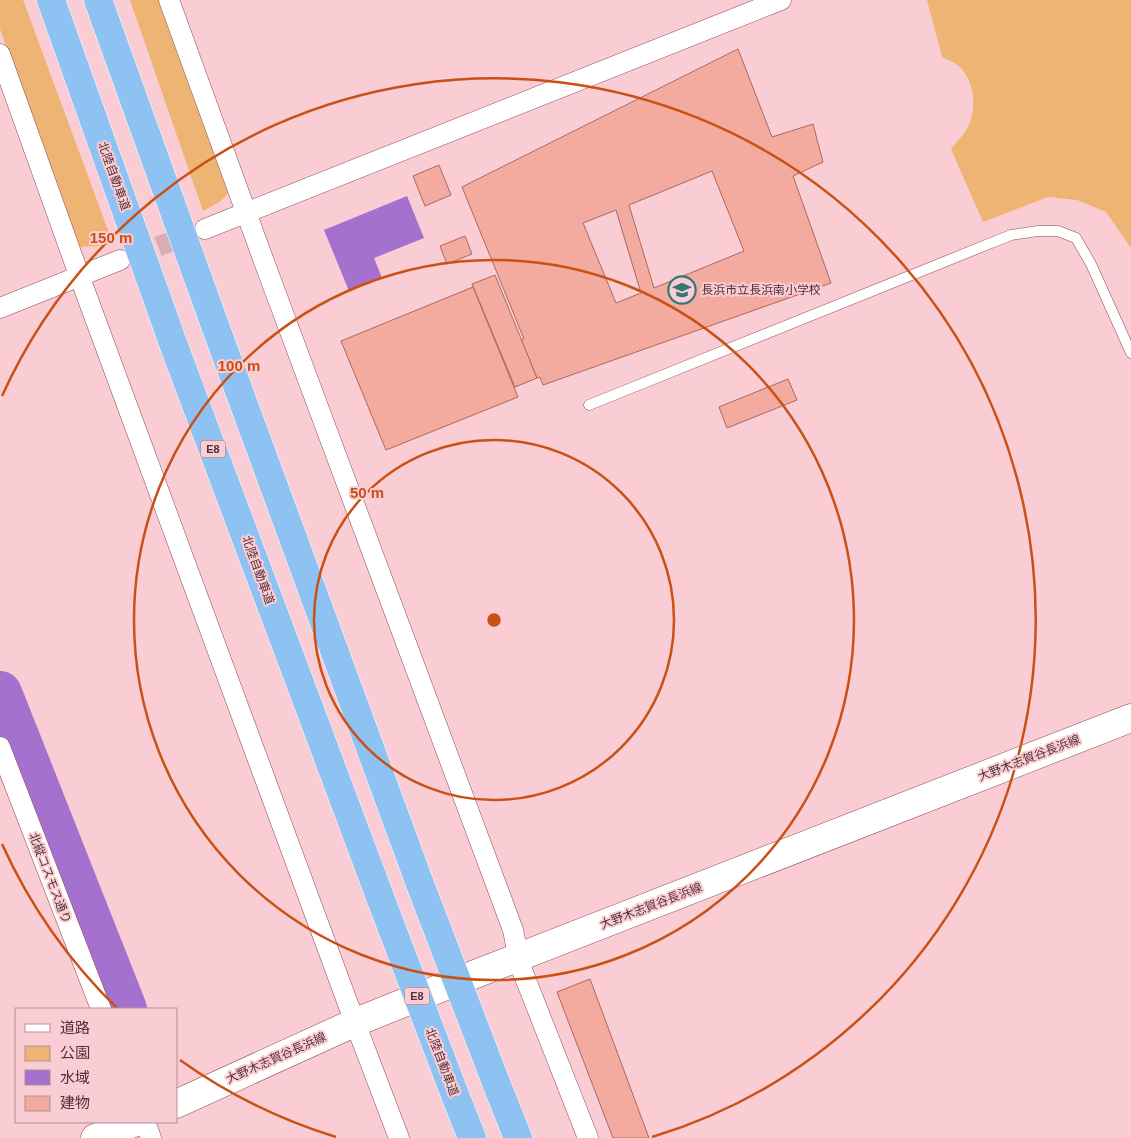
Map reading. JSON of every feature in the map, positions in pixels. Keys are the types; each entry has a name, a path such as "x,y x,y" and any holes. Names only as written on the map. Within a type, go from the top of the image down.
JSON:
{"highway":[{"name":"北陸自動車道","path":"51,0 174,346 472,1138"},
{"path":"98,0 220,340 420,884 518,1138"}],"main road":[{"name":"大野木志賀谷長浜線","path":"178,1103 356,1022 1131,718"},
{"path":"96,1138 134,1123"}],"street":[{"path":"169,0 514,930 518,957 588,1138"},
{"path":"205,229 780,0"},
{"path":"0,54 79,276 399,1138"},
{"path":"0,308 120,260"},
{"name":"北縦コスモス通り","path":"0,748 101,1008"},
{"path":"145,1123 151,1138"}],"lane":[{"path":"589,404 1011,235 1038,231 1058,231 1076,238 1091,264 1131,353"}],"green space":[{"path":"0,0 23,0 112,241 98,246 77,247 0,29"},
{"path":"130,0 164,0 230,191 221,201 203,211"},
{"path":"927,0 1131,0 1131,248 1106,212 1077,200 1048,197 983,222 951,149 968,127 971,119 973,95 971,87 959,66 942,57"}],"water":[{"path":"407,196 424,238 374,258 382,278 349,291 324,230"}],"building":[{"path":"738,49 772,137 813,124 823,162 793,176 831,283 543,385 540,377 537,378 521,340 524,339 462,187","holes":["712,171 744,251 654,288 629,205","616,210 641,293 616,303 583,223"]},
{"path":"439,165 451,195 425,206 413,176"},
{"path":"465,236 472,254 447,264 440,246"},
{"path":"495,275 537,378 515,387 472,284"},
{"path":"473,287 518,397 386,450 341,341"},
{"path":"788,379 797,400 727,428 719,407"},
{"path":"590,979 649,1138 613,1138 557,992"}],"waterway":[{"path":"0,693 125,1008"}],"tunnel":[{"path":"130,257 196,232"}],"place":[{"name":"長浜市立長浜南小学校","path":"682,290"}]}
